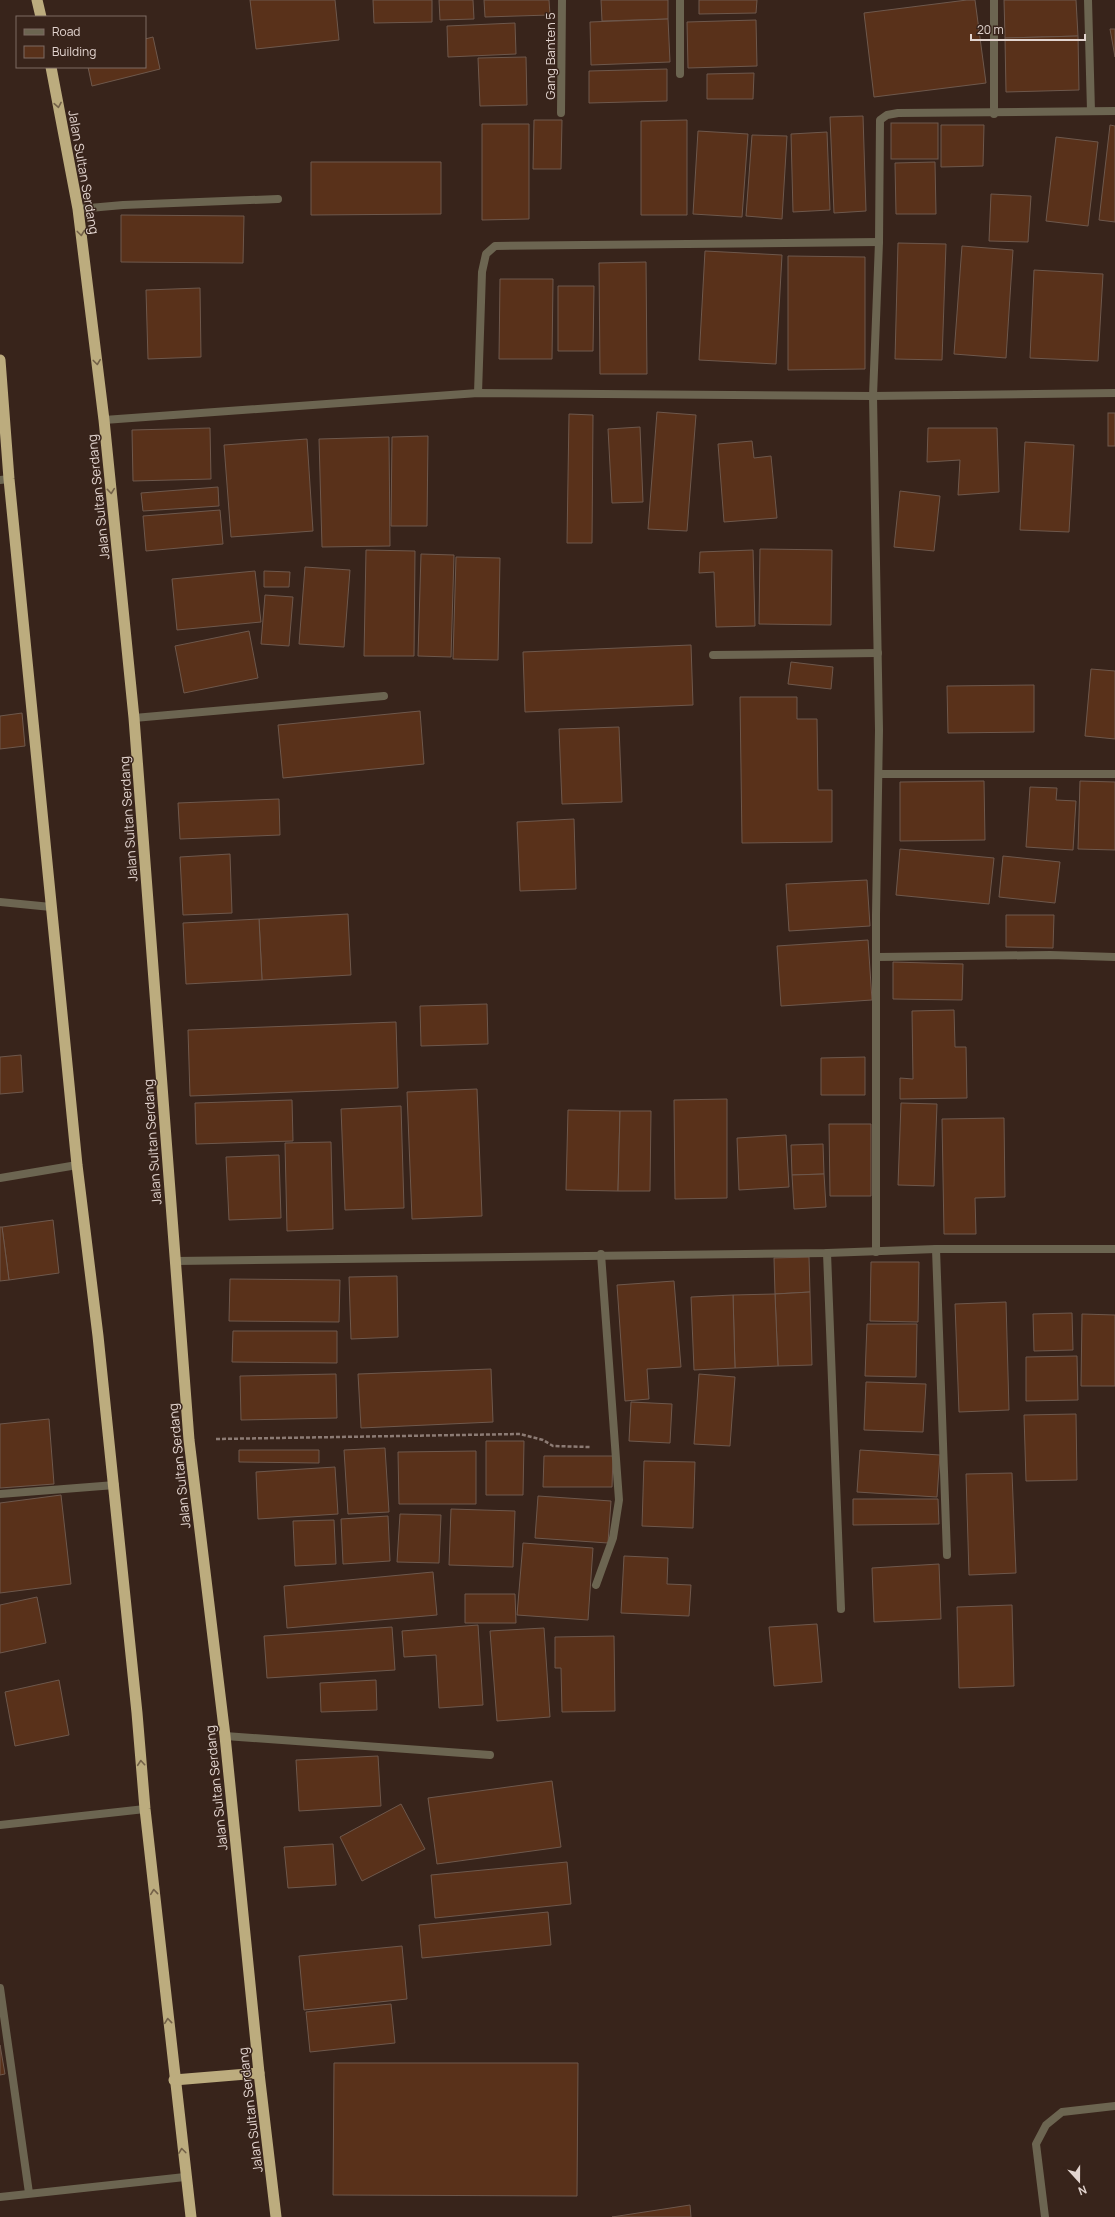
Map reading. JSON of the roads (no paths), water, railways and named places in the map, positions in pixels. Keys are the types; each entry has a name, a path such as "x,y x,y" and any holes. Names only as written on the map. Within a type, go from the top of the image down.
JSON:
{"highway":[{"path":"37,0 41,16"},
{"name":"Jalan Sultan Serdang","path":"51,68 78,209 104,420 134,718 189,1440 225,1736 259,2073 276,2217"},
{"path":"0,360 4,480 51,907 77,1165 114,1485 145,1809 174,2080 191,2217"},
{"path":"174,2080 259,2073"}],"street":[{"name":"Gang Banten 5","path":"561,113 562,0"},
{"path":"680,0 680,74"},
{"path":"994,0 994,114"},
{"path":"1088,0 1091,111"},
{"path":"876,1252 876,908 879,774 873,396 880,242 880,120 887,114 898,113 994,114 1115,111"},
{"path":"78,209 123,205 278,199"},
{"path":"478,394 482,272 486,254 495,246 880,242"},
{"path":"104,420 478,394 873,396 1115,392"},
{"path":"713,655 878,653"},
{"path":"134,718 384,696"},
{"path":"879,774 1115,774"},
{"path":"0,902 51,907"},
{"path":"877,957 1050,955 1115,957"},
{"path":"0,1178 77,1165"},
{"path":"175,1261 600,1254 827,1253 936,1249 1115,1249"},
{"path":"936,1249 947,1555"},
{"path":"827,1253 841,1609"},
{"path":"596,1585 613,1538 618,1518 619,1500 600,1254"},
{"path":"0,1494 114,1485"},
{"path":"225,1736 490,1755"},
{"path":"0,1825 145,1809"},
{"path":"0,1988 29,2193"},
{"path":"1045,2217 1036,2144 1046,2125 1062,2112 1115,2106"},
{"path":"0,2197 185,2177"}]}
